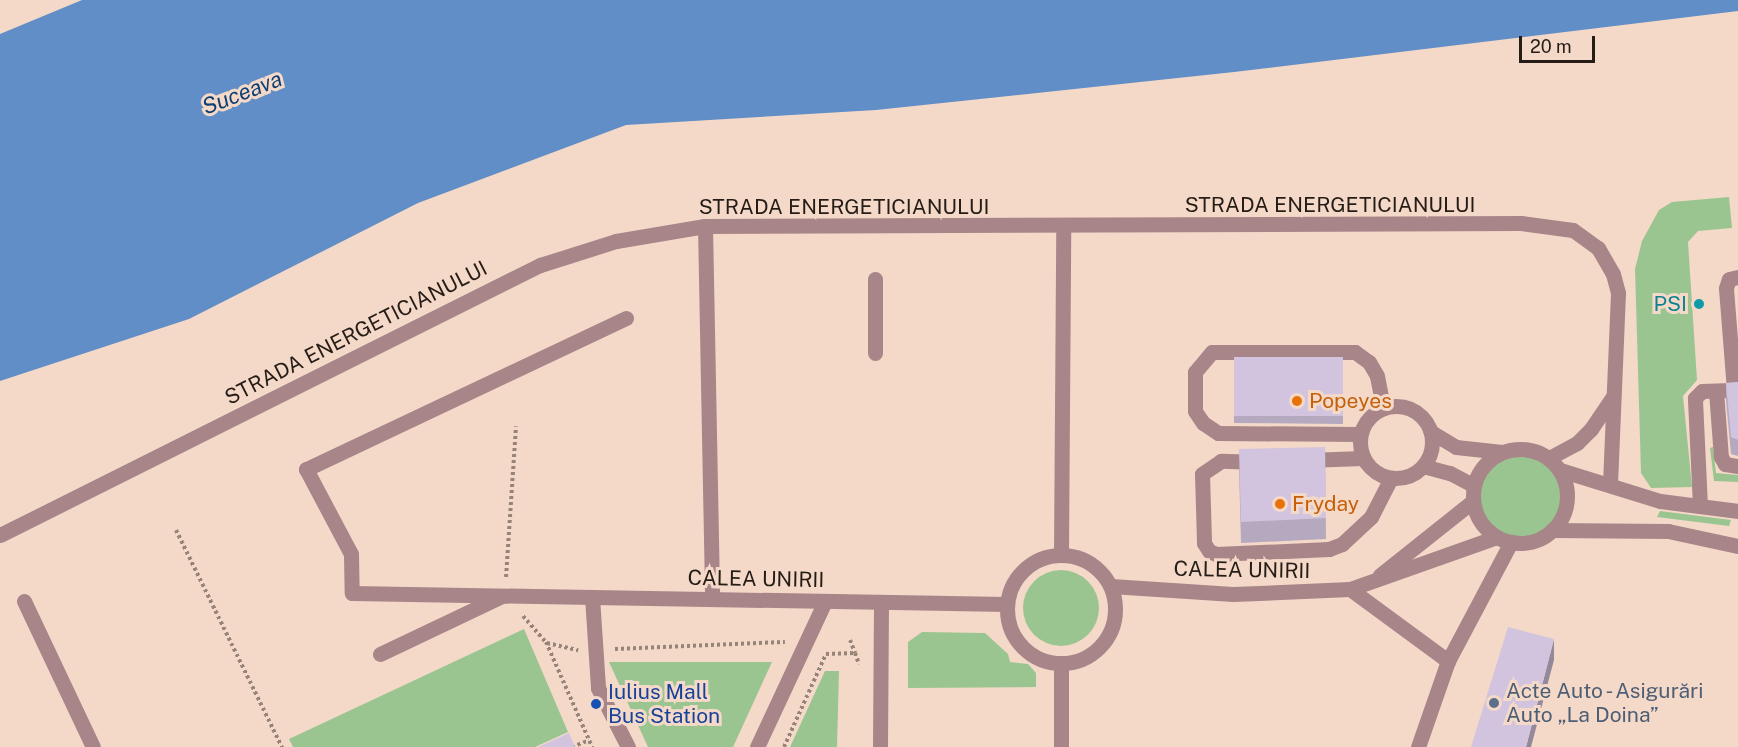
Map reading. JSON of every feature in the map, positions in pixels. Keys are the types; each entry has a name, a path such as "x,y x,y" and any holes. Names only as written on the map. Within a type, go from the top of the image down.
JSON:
{"street":[{"name":"STRADA ENERGETICIANULUI","path":"0,535 540,265 645,235 705,226 1063,228 1521,223 1573,230 1598,248 1613,274 1618,293 1610,485"},
{"path":"705,226 712,599"},
{"path":"1061,554 1063,228"},
{"path":"1700,506 1693,407 1697,394 1736,390 1726,288 1729,279 1738,277"},
{"path":"875,279 875,353"},
{"name":"CALEA UNIRII","path":"626,318 306,468 351,554 352,593 1007,604"},
{"path":"1360,434 1218,433 1203,423 1195,411 1195,372 1212,352 1355,352 1369,362 1377,376 1383,408"},
{"path":"1716,391 1721,457 1729,466 1738,466"},
{"path":"1549,458 1584,436 1612,396"},
{"path":"1431,432 1432,444 1423,466 1403,478 1391,478 1370,468 1363,458 1360,434 1365,423 1383,408 1407,407 1418,413 1431,432 1456,447 1502,452 1526,449 1549,458 1560,470 1565,482 1566,508 1552,531"},
{"path":"1473,494 1479,472 1502,452"},
{"path":"1294,461 1363,458"},
{"path":"1271,462 1221,461 1202,474 1204,543 1209,551 1216,554 1329,549 1342,543 1371,517 1391,478"},
{"path":"1423,466 1450,473 1473,494 1485,528 1504,539 1526,542 1552,531 1668,531 1738,546"},
{"path":"1560,470 1660,501 1738,511"},
{"name":"CALEA UNIRII","path":"1371,582 1473,494"},
{"path":"1418,747 1448,661 1504,539"},
{"name":"CALEA UNIRII","path":"1111,586 1233,594 1350,589 1504,539"},
{"path":"1061,554 1091,562 1111,586 1116,604 1107,638 1095,652 1079,660 1061,663 1043,660 1015,638 1007,604 1010,590 1024,568 1048,556 1061,554"},
{"path":"1350,589 1448,661"},
{"path":"380,654 505,595"},
{"path":"592,597 598,688 628,747"},
{"path":"758,747 825,601"},
{"path":"24,602 93,747"},
{"path":"880,602 880,747"},
{"path":"1061,663 1061,747"}],"path":[{"path":"516,426 505,595 546,642 592,747"},
{"path":"176,530 282,747"},
{"path":"850,640 859,676"},
{"path":"546,642 573,650 596,650 805,641"},
{"path":"784,747 826,654 855,653"},
{"path":"572,747 589,740"}],"green space":[{"path":"1729,197 1732,228 1698,231 1688,242 1697,380 1683,396 1692,487 1651,488 1641,473 1635,269 1642,241 1659,210 1672,202"},
{"path":"1713,447 1716,473 1738,475 1738,482 1714,481 1710,448"},
{"path":"1511,452 1529,452 1545,459 1557,471 1564,487 1564,505 1557,521 1545,533 1529,540 1511,540 1495,533 1483,521 1476,505 1476,487 1483,471 1495,459"},
{"path":"1660,511 1731,520 1729,526 1657,517"},
{"path":"1061,570 1076,573 1088,581 1096,593 1099,608 1096,623 1088,635 1076,643 1061,646 1046,643 1034,635 1026,623 1023,608 1026,593 1034,581 1046,573"},
{"path":"524,629 568,732 535,747 293,747 289,739"},
{"path":"922,632 985,633 1008,654 1010,662 1028,664 1036,673 1036,687 908,688 908,642"},
{"path":"609,662 772,662 733,747 648,747"},
{"path":"825,671 839,671 837,747 790,747"}],"water":[{"name":"Suceava","path":"82,0 1738,0 1738,11 1234,72 876,110 626,125 418,203 189,319 0,381 0,34"}],"building":[{"path":"1234,357 1343,357 1343,416 1234,416"},
{"path":"1738,382 1738,440 1731,437 1726,383"},
{"path":"1325,447 1326,518 1241,522 1239,449"},
{"path":"1508,627 1554,639 1526,747 1471,747"},
{"path":"569,733 575,747 538,747"}],"place":[{"name":"PSI","path":"1699,304"},
{"name":"Popeyes","path":"1297,401"},
{"name":"Fryday","path":"1280,504"},
{"name":"Acte Auto - Asigurări Auto „La Doina”","path":"1494,703"},
{"name":"Iulius Mall Bus Station","path":"596,704"}]}
